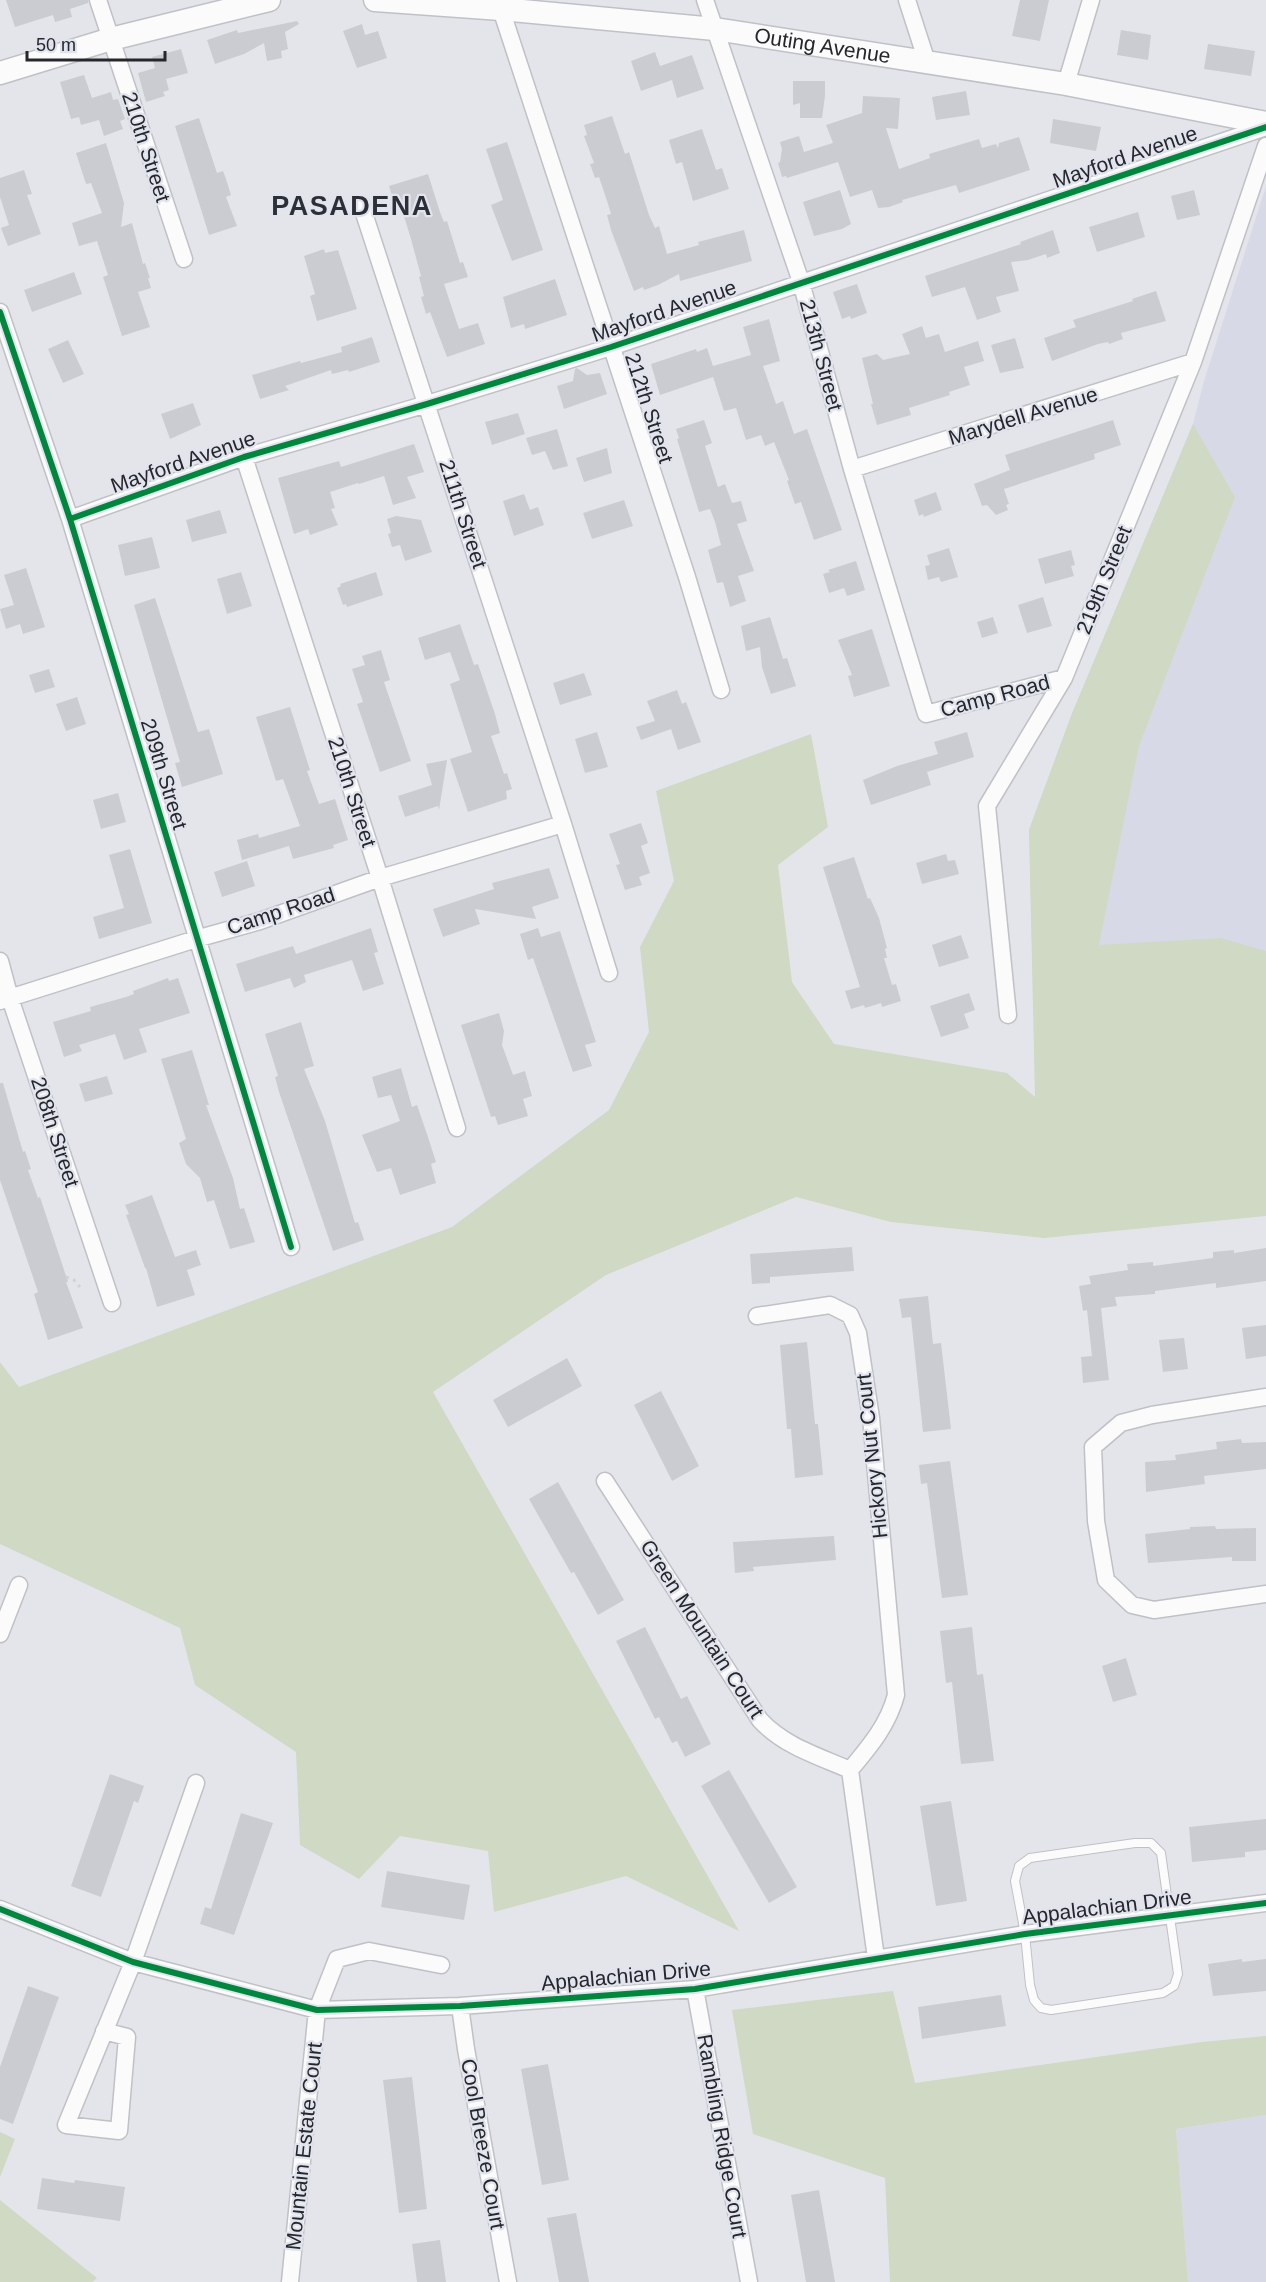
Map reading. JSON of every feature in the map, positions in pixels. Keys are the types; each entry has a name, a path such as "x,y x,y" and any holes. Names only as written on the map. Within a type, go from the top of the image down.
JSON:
{"street":[{"name":"210th Street","path":"98,0 184,259"},
{"path":"0,73 111,39 269,0"},
{"name":"Outing Avenue","path":"375,0 500,4 715,29 1066,84 1266,125"},
{"name":"213th Street","path":"705,0 801,282 852,469 926,714"},
{"path":"907,0 927,62"},
{"path":"1066,84 1091,0"},
{"name":"212th Street","path":"500,4 687,577 721,690"},
{"name":"Mayford Avenue","path":"70,519 244,457 611,347 1266,125"},
{"name":"219th Street","path":"1008,1015 987,806 1064,678 1193,362 1266,146"},
{"name":"211th Street","path":"361,204 563,824 609,974"},
{"name":"209th Street","path":"0,312 70,519 291,1247"},
{"name":"Marydell Avenue","path":"852,469 1193,362"},
{"name":"210th Street","path":"244,457 380,878 457,1128"},
{"name":"Camp Road","path":"926,714 1064,678"},
{"name":"Camp Road","path":"5,1000 260,921 380,878 563,824"},
{"name":"208th Street","path":"0,961 5,1000 112,1303"},
{"name":"Hickory Nut Court","path":"757,1316 830,1305 850,1315 858,1333 871,1418 896,1695 891,1713 881,1732 850,1770"},
{"path":"1266,1397 1152,1415 1121,1423 1093,1447 1096,1521 1106,1580 1132,1605 1154,1610 1266,1594"},
{"name":"Green Mountain Court","path":"605,1481 760,1720 771,1732 786,1742 850,1770"},
{"path":"0,1634 19,1585"},
{"path":"850,1770 876,1958"},
{"path":"104,2031 127,2037 119,2131 66,2125 104,2031 133,1962 196,1784"},
{"name":"Appalachian Drive","path":"0,1909 133,1962 317,2010 460,2006 695,1989 1024,1934 1266,1903"},
{"name":"Mountain Estate Court","path":"290,2282 317,2010 337,1959 369,1951 441,1965"},
{"name":"Rambling Ridge Court","path":"695,1989 749,2282"},
{"name":"Cool Breeze Court","path":"460,2006 508,2282"}],"lane":[{"path":"1135,1843 1151,1843 1161,1853 1169,1917 1178,1974 1174,1986 1163,1993 1051,2010 1041,2008 1034,2000 1015,1881 1019,1866 1030,1858 1135,1843"}],"path":[{"path":"66,1277 74,1280 80,1287"}],"shaded area":[{"path":"1266,186 1266,1069 1036,1098 1029,830 1071,716 1193,424 1204,381"},
{"path":"1266,2115 1266,2282 1188,2282 1176,2129"}],"green space":[{"path":"1193,424 1235,497 1139,746 1099,945 1221,938 1266,951 1266,1216 1044,1238 891,1222 796,1197 606,1275 433,1392 739,1931 626,1876 494,1912 488,1851 400,1836 359,1879 300,1845 296,1752 195,1685 180,1628 0,1544 0,1362 19,1387 452,1227 609,1110 649,1032 640,947 674,881 656,791 811,734 828,827 778,865 792,982 834,1044 1007,1073 1035,1097 1029,830 1071,716"},
{"path":"893,1991 915,2083 1202,2042 1266,2036 1266,2115 1176,2129 1188,2282 890,2282 885,2178 753,2134 732,2010"},
{"path":"0,2132 15,2139 0,2177"},
{"path":"0,2200 97,2278 92,2282 0,2282"}],"building":[{"path":"6,0 88,0 88,3 70,9 72,17 55,22 53,15 15,27"},
{"path":"1020,0 1049,0 1040,41 1012,36"},
{"path":"297,21 299,24 285,32 288,49 281,51 282,58 267,61 264,43 244,54 215,64 207,40 237,30 238,33"},
{"path":"362,24 365,35 378,31 387,58 357,68 343,31"},
{"path":"1121,30 1151,35 1148,60 1117,55"},
{"path":"1208,44 1255,51 1251,76 1204,69"},
{"path":"181,49 188,73 166,79 169,90 163,92 165,96 146,102 138,73 155,68 152,57"},
{"path":"655,52 660,66 692,55 704,89 677,98 672,80 641,91 631,61"},
{"path":"84,75 92,98 111,92 113,100 118,99 125,119 120,121 123,129 104,136 99,120 81,125 79,117 71,119 60,82"},
{"path":"793,81 825,81 822,118 800,118 800,103 793,105"},
{"path":"966,91 970,115 936,120 932,97"},
{"path":"863,96 900,98 898,129 886,128 899,169 930,158 929,154 979,139 982,148 996,144 998,148 999,143 1019,137 1030,170 959,193 956,185 902,200 903,202 889,207 878,208 872,190 850,197 838,162 787,178 782,177 778,163 782,149 780,142 799,136 804,152 833,143 826,125 862,113"},
{"path":"612,116 625,154 629,152 649,215 655,228 659,226 667,254 699,245 698,242 744,230 752,261 680,281 679,274 658,285 634,291 611,230 607,215 611,214 599,177 595,178 590,164 594,163 584,136 587,135 584,125"},
{"path":"199,118 217,173 223,171 226,179 231,195 226,197 237,226 209,235 175,126"},
{"path":"1053,119 1101,127 1096,151 1050,143"},
{"path":"702,129 716,170 722,168 729,189 693,201 682,162 676,164 669,140"},
{"path":"507,142 543,250 512,261 491,205 503,200 486,149"},
{"path":"106,143 124,203 121,227 132,223 143,264 145,263 150,278 148,278 151,288 138,292 150,327 122,336 103,277 108,275 97,241 79,246 72,223 102,213 91,183 86,184 76,153"},
{"path":"24,170 32,194 27,195 41,234 8,246 1,228 9,225 0,197 0,178"},
{"path":"428,174 440,212 444,222 447,221 460,263 463,262 468,277 444,284 459,329 478,323 485,344 447,357 430,312 426,314 421,297 424,296 419,277 421,276 411,239 399,200 394,202 389,186"},
{"path":"840,190 851,224 842,229 814,236 803,202"},
{"path":"1194,190 1200,215 1177,220 1171,196"},
{"path":"1138,212 1145,237 1097,252 1089,227"},
{"path":"1053,230 1060,253 1047,258 1046,254 1028,260 1011,262 1019,291 996,297 1001,312 977,320 965,287 932,297 925,276 1021,244 1020,242"},
{"path":"324,249 325,253 338,250 357,309 317,321 310,296 315,294 304,256"},
{"path":"74,272 82,294 32,312 24,290"},
{"path":"555,279 567,315 525,329 524,324 511,328 503,297"},
{"path":"857,284 867,313 851,319 850,316 842,319 833,292"},
{"path":"1156,291 1166,321 1121,333 1123,339 1109,344 1108,342 1098,344 1052,361 1044,338 1076,327 1073,320 1133,301 1132,299"},
{"path":"769,319 780,361 763,366 776,404 783,401 794,434 807,429 842,530 814,540 801,502 795,504 787,481 789,480 774,442 765,446 761,435 746,440 736,408 724,411 713,377 660,395 651,364 696,349 697,352 707,348 713,366 751,355 743,327"},
{"path":"922,326 926,338 939,334 945,352 978,341 984,361 964,367 970,385 949,392 950,395 909,408 911,415 877,425 862,358 877,354 883,360 910,354 902,334"},
{"path":"372,337 380,362 349,372 348,370 332,374 331,370 285,386 289,390 260,399 252,375 342,352 341,347"},
{"path":"1015,338 1024,368 1000,373 991,345"},
{"path":"68,340 84,374 63,383 48,349"},
{"path":"577,368 587,375 600,373 607,394 564,409 557,386 573,381"},
{"path":"193,403 201,425 170,439 161,414"},
{"path":"518,413 525,434 492,445 485,422"},
{"path":"704,420 712,443 705,446 718,487 725,484 732,503 741,501 747,521 737,524 754,571 738,576 746,601 730,607 723,582 717,583 708,550 721,545 715,522 710,509 699,512 677,439 679,438 676,429"},
{"path":"1113,420 1121,445 1094,454 1095,459 1004,489 1009,504 1006,505 1008,510 996,515 987,505 982,506 974,484 1010,470 1005,455"},
{"path":"557,429 568,466 553,470 545,451 532,455 526,438"},
{"path":"414,444 424,472 407,477 416,498 393,505 384,476 358,483 330,492 335,508 331,509 338,525 310,535 308,529 294,534 278,478 339,461 341,467"},
{"path":"607,448 612,473 584,482 576,458"},
{"path":"936,492 942,510 924,517 923,514 919,516 914,500"},
{"path":"524,494 530,510 538,507 544,525 514,536 503,501"},
{"path":"624,500 633,526 592,539 583,513"},
{"path":"220,510 227,533 192,542 186,520"},
{"path":"396,516 421,520 432,552 405,561 400,545 392,547 388,534 391,533 387,519"},
{"path":"152,537 160,568 125,576 118,545"},
{"path":"949,548 958,577 941,582 939,577 928,580 925,566 930,565 927,555"},
{"path":"1071,550 1075,565 1071,566 1074,576 1045,584 1038,559"},
{"path":"856,561 865,590 847,596 844,588 829,593 823,574 830,572 828,570"},
{"path":"26,568 45,627 23,634 20,624 6,629 0,609 14,605 4,575"},
{"path":"241,572 252,606 227,614 217,579"},
{"path":"376,572 383,595 347,607 346,604 343,605 337,588 341,586 340,584"},
{"path":"1043,597 1052,626 1027,633 1018,605"},
{"path":"155,598 198,732 209,729 223,774 182,787 175,763 180,762 134,605"},
{"path":"770,617 783,659 787,658 796,686 771,694 762,667 760,647 746,651 741,626"},
{"path":"993,617 998,633 982,638 977,622"},
{"path":"460,624 474,665 478,664 495,714 500,733 491,736 504,774 507,773 512,789 506,791 507,799 468,812 450,759 472,752 450,684 460,680 450,652 425,660 418,638"},
{"path":"872,629 890,686 854,697 848,676 852,675 838,640"},
{"path":"381,650 390,680 384,682 411,761 380,772 357,704 363,702 352,669 365,665 362,656"},
{"path":"49,669 55,687 35,693 29,675"},
{"path":"584,673 592,695 560,705 553,683"},
{"path":"677,690 682,704 686,702 701,742 678,750 671,729 641,740 636,727 655,721 647,701"},
{"path":"77,697 86,724 66,731 56,704"},
{"path":"290,707 310,770 307,771 319,804 335,799 348,840 333,845 334,848 293,859 289,846 242,860 237,840 258,834 259,838 300,826 283,779 276,781 256,717"},
{"path":"597,732 608,767 585,773 575,739"},
{"path":"967,732 974,757 927,772 931,785 871,805 863,780 897,766 938,754 934,742"},
{"path":"447,760 439,810 438,806 405,817 398,796 432,785 426,764"},
{"path":"118,793 126,822 101,829 93,800"},
{"path":"641,823 648,843 641,846 650,873 639,877 642,885 625,890 616,865 620,864 609,834"},
{"path":"130,849 152,923 99,939 93,917 124,908 109,855"},
{"path":"946,854 948,861 955,860 959,874 922,884 916,863"},
{"path":"854,857 868,899 870,898 879,918 887,948 885,949 887,958 884,958 892,985 896,984 901,1001 882,1007 881,1003 851,1009 845,991 860,987 823,867"},
{"path":"247,861 255,886 222,897 214,872"},
{"path":"549,868 559,898 532,907 536,919 475,909 480,924 443,937 433,909 494,889 492,883"},
{"path":"371,928 378,952 374,953 384,984 363,991 352,960 304,975 306,982 294,988 290,978 245,992 236,964 293,946 296,954"},
{"path":"538,928 541,937 560,931 596,1042 585,1045 592,1066 573,1072 533,958 528,960 520,934"},
{"path":"961,935 969,958 939,967 932,945"},
{"path":"168,978 169,981 178,978 190,1013 139,1029 147,1052 124,1060 115,1034 79,1045 82,1051 64,1057 53,1022 91,1011 90,1007 126,997 134,994 133,991"},
{"path":"969,993 975,1010 964,1014 969,1028 941,1037 930,1006"},
{"path":"499,1013 504,1031 502,1045 513,1075 525,1071 532,1096 523,1099 528,1116 498,1125 495,1116 491,1117 461,1025"},
{"path":"301,1022 314,1066 304,1069 325,1121 355,1223 358,1222 364,1240 333,1251 279,1092 275,1077 278,1076 265,1034"},
{"path":"192,1050 209,1105 206,1105 233,1178 240,1209 244,1208 255,1242 230,1249 214,1200 207,1202 200,1178 186,1164 179,1143 186,1139 161,1059"},
{"path":"401,1068 412,1107 417,1105 436,1162 431,1164 436,1183 400,1195 391,1168 377,1172 362,1135 400,1121 391,1095 378,1098 372,1077"},
{"path":"107,1076 113,1094 85,1102 79,1084"},
{"path":"0,1083 3,1083 23,1152 25,1151 31,1169 28,1170 38,1198 40,1197 68,1282 66,1282 83,1328 48,1340 34,1294 38,1292 0,1180"},
{"path":"152,1195 175,1257 196,1250 201,1265 187,1270 195,1295 157,1307 146,1268 126,1215 129,1214 125,1205"},
{"path":"852,1247 854,1271 770,1277 770,1283 752,1284 750,1254"},
{"path":"1266,1248 1266,1281 1216,1288 1216,1283 1155,1291 1155,1294 1115,1297 1117,1306 1101,1308 1109,1380 1083,1383 1081,1357 1092,1356 1087,1310 1083,1311 1079,1286 1091,1284 1089,1276 1128,1270 1127,1264 1153,1262 1153,1266 1213,1258 1213,1252 1234,1250 1234,1253"},
{"path":"928,1296 933,1344 941,1343 951,1429 923,1432 911,1317 902,1318 899,1299"},
{"path":"1266,1325 1266,1356 1246,1359 1242,1328"},
{"path":"1184,1338 1188,1369 1163,1372 1159,1340"},
{"path":"807,1342 815,1424 818,1424 823,1475 795,1478 791,1429 787,1429 780,1345"},
{"path":"567,1358 582,1386 508,1427 493,1400"},
{"path":"661,1391 699,1466 672,1481 634,1405"},
{"path":"1241,1439 1242,1443 1266,1442 1266,1469 1204,1476 1205,1484 1146,1492 1145,1462 1176,1460 1175,1455 1217,1449 1216,1442"},
{"path":"950,1461 968,1595 942,1598 927,1483 921,1484 919,1465"},
{"path":"558,1482 624,1600 598,1615 529,1499"},
{"path":"1215,1526 1216,1529 1256,1528 1256,1561 1232,1561 1232,1557 1148,1563 1145,1534 1190,1529 1190,1527"},
{"path":"834,1536 836,1560 753,1567 754,1571 735,1573 733,1542"},
{"path":"645,1627 681,1699 687,1696 711,1744 685,1757 677,1741 672,1743 659,1717 655,1719 616,1641"},
{"path":"972,1627 977,1675 983,1674 994,1761 961,1764 952,1682 946,1683 940,1631"},
{"path":"1126,1658 1137,1695 1113,1702 1102,1666"},
{"path":"729,1770 797,1887 769,1903 701,1786"},
{"path":"110,1774 144,1786 138,1803 134,1801 101,1897 71,1886"},
{"path":"951,1801 967,1901 936,1906 920,1806"},
{"path":"241,1813 273,1823 234,1935 200,1924 205,1907 211,1909"},
{"path":"1266,1819 1266,1850 1245,1852 1245,1857 1192,1862 1189,1827"},
{"path":"387,1871 470,1885 464,1920 381,1907"},
{"path":"1242,1959 1242,1962 1266,1959 1266,1991 1213,1996 1208,1964"},
{"path":"28,1986 59,1997 13,2124 0,2119 0,2067"},
{"path":"1001,1995 1006,2026 922,2039 918,2007"},
{"path":"548,2064 569,2180 542,2185 521,2069"},
{"path":"412,2077 427,2209 399,2213 383,2080"},
{"path":"42,2178 125,2187 120,2221 37,2209"},
{"path":"819,2190 835,2282 806,2282 791,2195"},
{"path":"576,2213 589,2282 559,2282 547,2218"},
{"path":"440,2240 446,2282 417,2282 412,2244"}],"cycle path":[{"path":"70,519 244,457 611,347 1266,127"},
{"path":"0,312 70,519 291,1247"},
{"path":"0,1909 133,1962 317,2010 460,2006 695,1989 1025,1934 1266,1903"}],"district":[{"name":"PASADENA","path":"352,206"}]}
